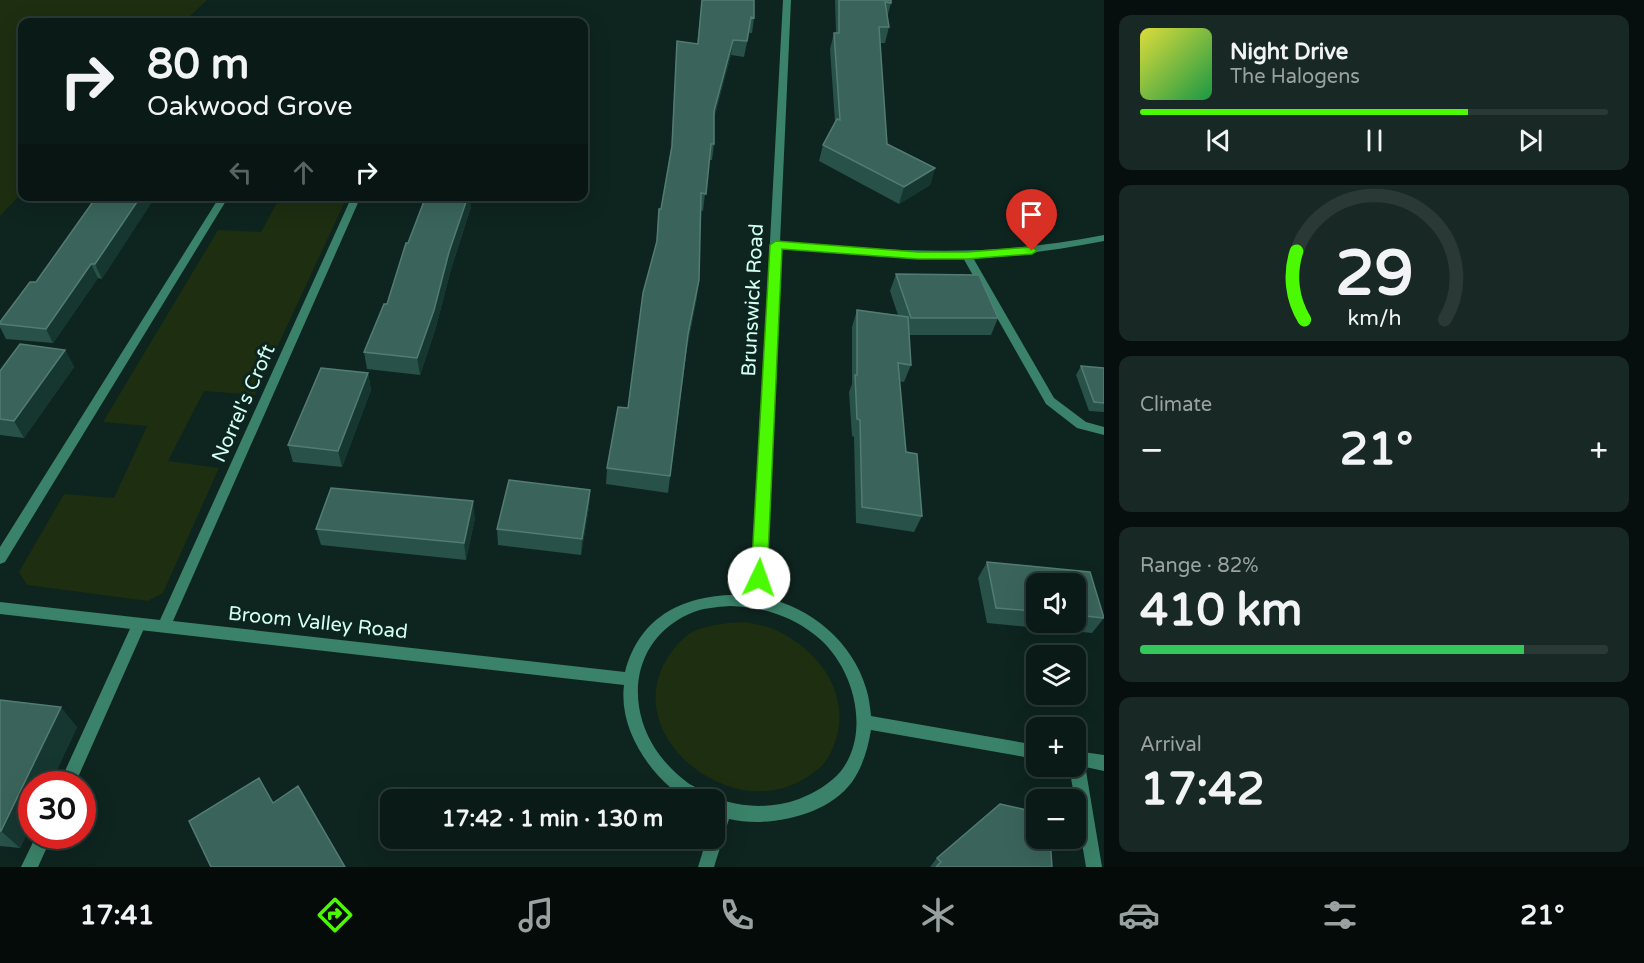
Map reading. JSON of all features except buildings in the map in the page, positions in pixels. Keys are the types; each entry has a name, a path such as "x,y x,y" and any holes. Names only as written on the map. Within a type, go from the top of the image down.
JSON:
{"street":[{"name":"Brunswick Road","path":"758,602 787,0"},
{"path":"0,558 222,201"},
{"name":"Norrel's Croft","path":"164,626 355,201"},
{"path":"776,245 918,256 967,256 1012,254 1104,238"},
{"path":"967,256 1050,401 1069,418 1093,430 1104,431"},
{"path":"684,789 661,770 642,741 631,709 631,679 641,648 662,623 690,607 723,599 758,602 791,612 821,631 845,657 861,689 866,722 859,757 838,788 806,808 766,816 725,808"},
{"name":"Broom Valley Road","path":"0,608 631,679"},
{"path":"73,771 139,624"},
{"path":"866,722 1026,750"},
{"path":"1086,760 1104,763"},
{"path":"1079,777 1094,867"},
{"path":"29,867 38,849"},
{"path":"706,867 710,849"}],"green space":[{"path":"0,0 207,0 188,18 18,18 18,197 0,216"},
{"path":"278,201 345,201 255,395 204,391 168,461 219,468 163,593 148,601 27,585 19,572 64,494 114,498 147,426 103,422 218,230 261,232"},
{"path":"745,622 776,630 803,647 825,670 837,699 838,731 828,757 809,776 777,789 750,791 728,786 707,777 688,763 673,747 662,728 656,707 657,685 665,662 680,642 692,632 705,627"}],"route":[{"path":"759,578 776,245 918,256 967,256 1032,251"}]}
